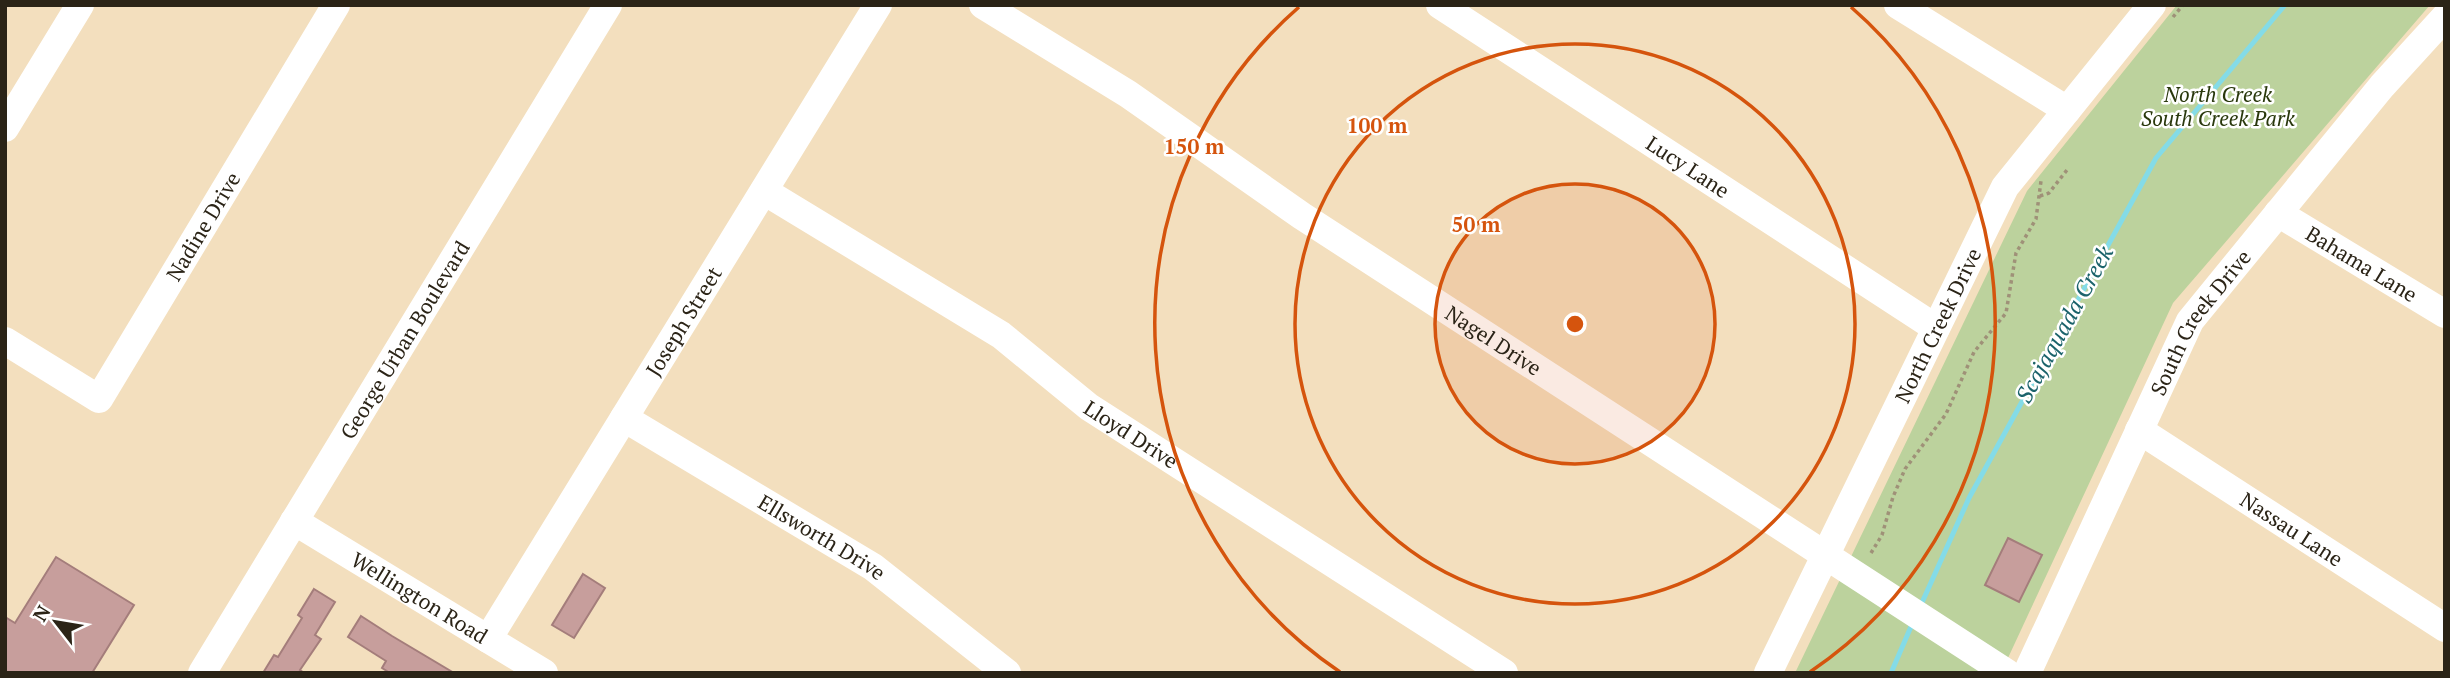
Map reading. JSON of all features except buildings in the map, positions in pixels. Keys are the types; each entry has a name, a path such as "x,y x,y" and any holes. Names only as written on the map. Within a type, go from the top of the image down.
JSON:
{"street":[{"path":"5,128 80,5"},
{"name":"Nadine Drive","path":"5,341 99,399 336,5"},
{"name":"George Urban Boulevard","path":"202,673 608,5"},
{"name":"Joseph Street","path":"488,639 878,5"},
{"name":"Nagel Drive","path":"983,5 1128,94 1302,216 2007,673"},
{"name":"Lucy Lane","path":"1440,5 1936,328"},
{"path":"1898,5 2067,110"},
{"name":"North Creek Drive","path":"1768,673 2005,187 2067,110 2158,16"},
{"name":"South Creek Drive","path":"2027,673 2190,321 2382,86 2445,17"},
{"name":"Lloyd Drive","path":"764,191 1001,335 1089,407 1504,673"},
{"name":"Bahama Lane","path":"2278,213 2445,314"},
{"name":"Ellsworth Drive","path":"624,418 873,567 1007,673"},
{"name":"Nassau Lane","path":"2139,430 2445,628"},
{"name":"Wellington Road","path":"294,521 544,673"}],"path":[{"path":"2158,16 2183,5"},
{"path":"2040,196 2049,193 2067,170"},
{"path":"1871,553 1882,534 1893,496 1905,469 1946,414 1974,352 2006,313 2016,253 2036,219 2042,177"}],"green space":[{"name":"North Creek South Creek Park","path":"2177,5 2430,5 2173,303 2001,673 1795,673 2027,191"}],"waterway":[{"name":"Scajaquada Creek","path":"1920,607 1969,498 2156,158 2285,5"},
{"name":"Scajaquada Creek","path":"1891,673 1913,622"}]}
